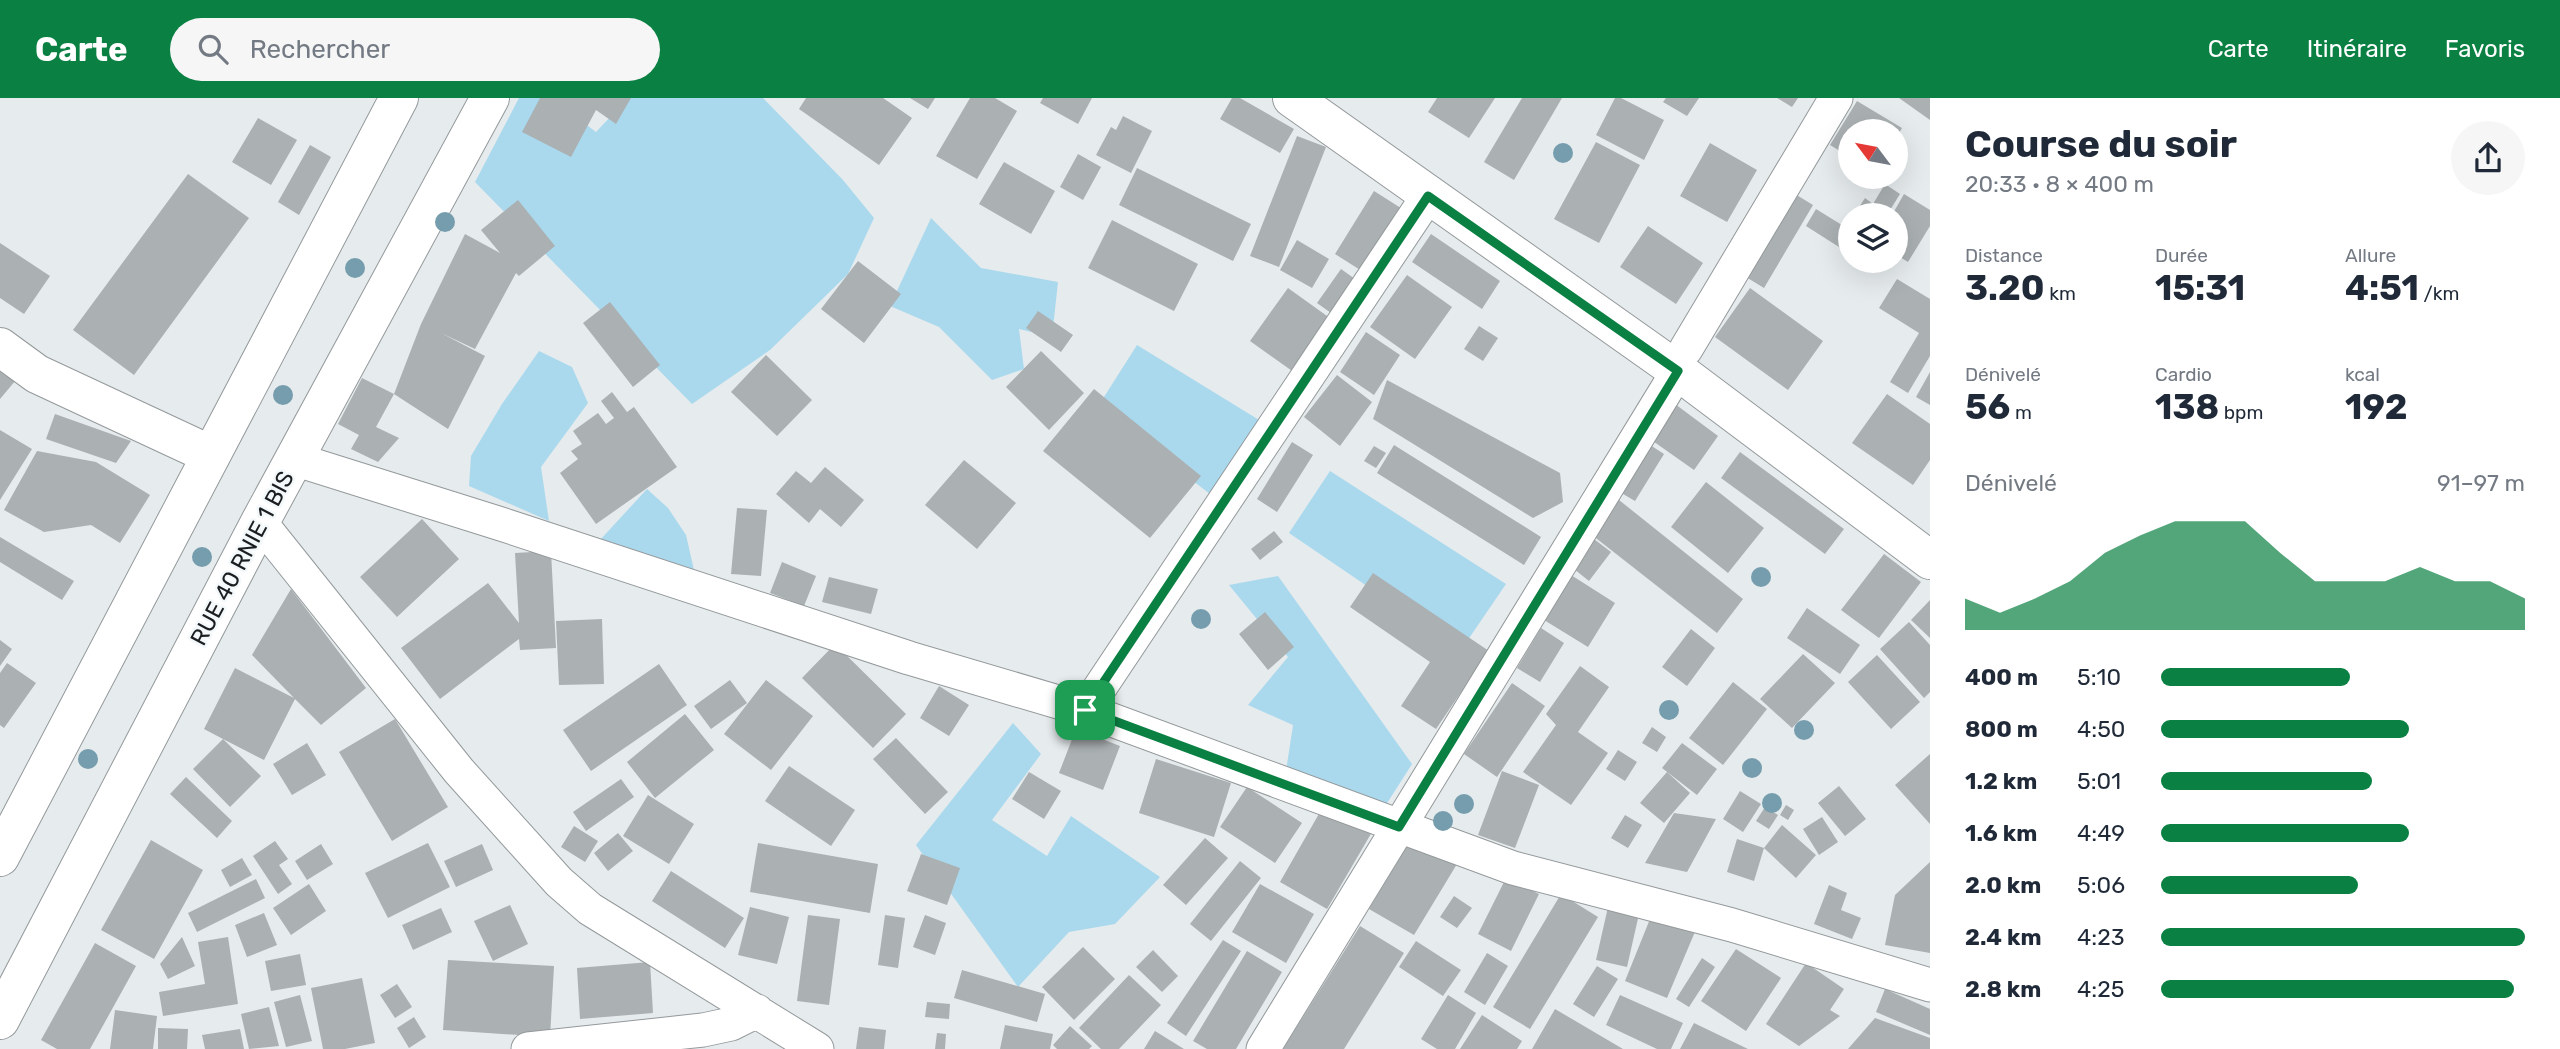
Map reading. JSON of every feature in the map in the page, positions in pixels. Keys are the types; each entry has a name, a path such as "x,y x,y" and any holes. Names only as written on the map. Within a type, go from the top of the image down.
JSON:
{"main road":[{"path":"1,851 399,98"},
{"name":"RUE 40 RNIE 1 BIS","path":"0,1020 260,522 490,98"},
{"path":"1292,98 1428,196 1682,360 1930,529"},
{"path":"1336,98 1682,360 1930,560"},
{"path":"0,348 37,374 211,454"}],"street":[{"path":"1264,1049 1682,360 1836,98"},
{"path":"1085,710 1428,196"},
{"path":"294,459 527,532 909,658 1085,710 1513,868 1732,925 1930,985"},
{"path":"260,522 459,771 559,882 590,909 817,1049"},
{"path":"534,1049 703,1030 731,1024 757,1011"}],"shaded area":[{"path":"519,98 551,98 596,132 628,98 763,98 843,180 874,218 848,274 770,350 692,404 475,182"},
{"path":"931,218 981,268 1058,282 1052,337 1019,329 1024,369 992,380 939,327 890,306"},
{"path":"1137,345 1264,423 1214,497 1097,408"},
{"path":"539,351 572,367 588,403 541,467 549,521 469,486 471,456 502,404"},
{"path":"1330,471 1506,584 1461,650 1289,533"},
{"path":"647,489 668,508 686,535 696,579 600,540"},
{"path":"1278,576 1412,764 1377,819 1284,784 1293,725 1248,705 1288,657 1229,585"},
{"path":"1013,723 1041,754 992,820 1047,856 1071,816 1160,877 1115,924 1069,932 1018,987 916,845"}],"building":[{"path":"540,98 631,98 616,124 596,110 571,157 522,132"},
{"path":"806,98 883,98 912,118 879,165 799,109"},
{"path":"910,98 935,98 928,109"},
{"path":"970,98 995,98 1017,111 977,179 936,156"},
{"path":"1043,98 1092,98 1078,124 1040,103"},
{"path":"1232,98 1240,98 1294,129 1280,153 1220,119"},
{"path":"1437,98 1495,98 1469,138 1428,112"},
{"path":"1522,98 1562,98 1514,180 1484,162"},
{"path":"1615,98 1621,98 1664,120 1644,160 1596,135"},
{"path":"1666,98 1699,98 1687,116 1663,102"},
{"path":"1777,98 1798,98 1792,107"},
{"path":"1899,98 1930,98 1930,120"},
{"path":"1857,101 1887,119 1846,119"},
{"path":"1123,116 1152,131 1131,173 1096,155 1111,127 1116,130"},
{"path":"258,118 297,140 271,185 232,162"},
{"path":"1838,132 1838,150 1830,145"},
{"path":"1297,136 1326,147 1279,267 1250,256"},
{"path":"1596,142 1640,165 1599,243 1554,219"},
{"path":"1710,143 1757,170 1727,222 1680,196"},
{"path":"310,145 331,157 299,215 278,202"},
{"path":"1078,154 1101,167 1083,200 1060,187"},
{"path":"1004,162 1055,191 1031,234 979,204"},
{"path":"1137,168 1251,224 1233,261 1119,205"},
{"path":"188,174 249,218 134,375 73,330"},
{"path":"1882,189 1892,189 1900,194 1894,203 1874,203"},
{"path":"1374,191 1404,210 1365,273 1335,254"},
{"path":"1795,194 1813,205 1764,288 1746,277"},
{"path":"1904,194 1930,210 1930,226 1908,262 1908,203 1899,203"},
{"path":"518,200 555,246 519,276 516,273 475,349 441,333 485,356 448,429 394,394 421,324 465,234 500,253 481,230"},
{"path":"1816,209 1838,223 1838,246 1806,226"},
{"path":"1112,220 1198,264 1174,311 1088,268"},
{"path":"1648,226 1703,263 1676,304 1620,267"},
{"path":"1431,234 1500,281 1482,309 1412,262"},
{"path":"1297,240 1329,259 1312,288 1280,270"},
{"path":"0,243 50,276 24,314 0,298"},
{"path":"858,261 901,294 864,343 821,309"},
{"path":"1341,269 1362,284 1338,318 1317,303"},
{"path":"1407,275 1452,307 1415,359 1370,327"},
{"path":"1897,279 1930,299 1930,356 1908,393 1890,382 1919,333 1879,308"},
{"path":"1288,288 1334,321 1295,373 1250,341"},
{"path":"1750,288 1823,341 1788,390 1715,337"},
{"path":"610,302 660,365 633,387 583,323"},
{"path":"1038,311 1073,335 1061,352 1026,328"},
{"path":"1479,326 1498,338 1483,361 1464,349"},
{"path":"1366,332 1400,355 1374,395 1340,372"},
{"path":"1041,351 1084,393 1049,430 1006,387"},
{"path":"766,355 812,400 777,436 731,392"},
{"path":"0,357 21,374 0,399"},
{"path":"1930,372 1930,405 1916,397"},
{"path":"1337,375 1372,402 1340,446 1304,417"},
{"path":"362,378 394,394 376,427 399,438 378,462 351,449 359,435 338,424"},
{"path":"1387,380 1560,473 1563,502 1533,518 1373,419"},
{"path":"1094,389 1201,476 1150,538 1043,451"},
{"path":"612,392 627,412 634,407 677,467 596,524 560,473 578,459 571,451 582,444 573,431 598,413 606,424 614,418 601,401"},
{"path":"1887,394 1930,424 1930,460 1913,485 1852,443"},
{"path":"1675,404 1718,436 1694,470 1650,439"},
{"path":"55,414 131,441 116,463 46,439"},
{"path":"0,430 32,449 0,500"},
{"path":"1292,442 1313,455 1277,512 1257,499"},
{"path":"1647,443 1664,454 1635,501 1618,491"},
{"path":"1394,445 1541,537 1524,565 1377,473"},
{"path":"1374,446 1386,453 1376,468 1364,461"},
{"path":"37,451 96,462 150,495 120,543 91,525 44,532 4,510"},
{"path":"1740,452 1844,529 1825,554 1721,478"},
{"path":"964,460 1016,503 977,549 925,505"},
{"path":"825,467 864,500 841,527 820,509 809,523 776,494 796,471 811,483"},
{"path":"1706,482 1764,528 1728,573 1671,527"},
{"path":"1619,500 1743,599 1717,633 1592,535"},
{"path":"737,508 767,510 761,576 731,574"},
{"path":"422,519 459,559 397,617 360,577"},
{"path":"1274,531 1283,542 1260,560 1251,549"},
{"path":"1590,536 1611,552 1589,581 1569,565"},
{"path":"0,537 74,581 62,600 0,562"},
{"path":"551,551 556,648 520,650 519,639 440,699 401,648 488,583 519,623 515,553"},
{"path":"1884,554 1921,582 1879,638 1841,610"},
{"path":"782,562 816,576 804,606 770,593"},
{"path":"1373,573 1489,651 1436,729 1401,706 1430,662 1350,607"},
{"path":"1571,575 1615,603 1588,647 1544,620"},
{"path":"829,577 878,589 871,614 822,602"},
{"path":"291,589 366,688 321,725 295,699 264,760 204,729 235,668 294,698 252,655"},
{"path":"1930,600 1930,638 1911,620"},
{"path":"1807,608 1860,645 1840,674 1787,638"},
{"path":"1265,612 1294,647 1268,670 1239,634"},
{"path":"602,619 604,684 559,685 556,621"},
{"path":"1909,622 1930,645 1930,692 1924,698 1880,649"},
{"path":"1541,628 1564,643 1540,682 1517,668"},
{"path":"1691,629 1715,648 1687,686 1662,667"},
{"path":"0,640 12,649 0,666"},
{"path":"835,644 906,714 873,748 802,678"},
{"path":"1803,654 1835,683 1792,728 1760,699"},
{"path":"1877,655 1920,702 1891,729 1848,682"},
{"path":"7,663 36,683 4,728 0,725 0,673"},
{"path":"659,664 687,705 591,771 563,730"},
{"path":"1580,666 1609,687 1578,732 1608,753 1571,805 1523,772 1556,725 1546,714"},
{"path":"730,680 747,703 711,729 694,706"},
{"path":"766,680 813,716 771,770 724,734"},
{"path":"1733,682 1767,709 1723,765 1689,738"},
{"path":"1512,683 1545,706 1497,777 1464,754"},
{"path":"939,686 969,705 949,736 920,718"},
{"path":"685,714 714,750 655,798 627,762"},
{"path":"395,719 448,807 392,841 339,752"},
{"path":"1652,727 1666,737 1657,752 1642,743"},
{"path":"1076,729 1120,746 1103,790 1059,773"},
{"path":"896,738 948,792 925,814 873,759"},
{"path":"223,739 261,776 230,807 193,769"},
{"path":"307,743 326,775 292,795 273,764"},
{"path":"1682,743 1717,769 1697,795 1662,768"},
{"path":"1618,750 1637,762 1625,781 1606,769"},
{"path":"1930,754 1930,824 1895,785"},
{"path":"1156,759 1231,783 1214,837 1139,813"},
{"path":"789,766 855,810 831,846 765,801"},
{"path":"1502,771 1539,785 1515,848 1478,835"},
{"path":"1029,772 1061,791 1044,819 1012,799"},
{"path":"1667,772 1690,793 1664,823 1640,803"},
{"path":"186,777 232,821 217,838 170,794"},
{"path":"621,779 634,797 586,831 573,812"},
{"path":"1839,786 1866,819 1845,836 1818,803"},
{"path":"1247,787 1302,823 1275,863 1220,827"},
{"path":"1740,791 1761,804 1743,832 1723,819"},
{"path":"648,795 694,824 669,864 623,836"},
{"path":"1324,805 1372,832 1327,909 1280,882"},
{"path":"1786,805 1794,810 1788,820 1780,815"},
{"path":"1765,807 1778,815 1769,829 1756,821"},
{"path":"1674,813 1716,819 1687,872 1645,863"},
{"path":"1625,815 1642,825 1628,848 1611,838"},
{"path":"1822,817 1838,842 1819,855 1803,829"},
{"path":"1782,825 1816,855 1796,878 1764,848"},
{"path":"574,826 598,841 585,862 561,847"},
{"path":"618,833 633,851 608,871 594,853"},
{"path":"1205,838 1228,858 1186,905 1163,885"},
{"path":"1412,838 1460,859 1414,935 1369,909"},
{"path":"1737,839 1764,848 1754,881 1727,872"},
{"path":"151,840 203,870 154,959 101,930"},
{"path":"275,841 288,859 279,865 292,884 278,894 253,856"},
{"path":"428,843 450,887 388,918 365,873"},
{"path":"758,843 878,864 870,913 750,892"},
{"path":"321,844 333,864 307,880 295,861"},
{"path":"482,844 493,870 456,887 444,861"},
{"path":"921,854 960,868 947,905 907,891"},
{"path":"242,858 252,875 230,887 221,870"},
{"path":"1240,861 1261,878 1211,941 1190,924"},
{"path":"1930,862 1930,953 1885,945 1895,895"},
{"path":"671,871 744,918 725,948 652,901"},
{"path":"1506,878 1539,894 1511,951 1478,934"},
{"path":"256,879 265,898 197,932 188,913"},
{"path":"309,884 326,911 291,935 273,908"},
{"path":"1260,884 1314,914 1286,963 1232,932"},
{"path":"1829,885 1847,893 1841,910 1861,918 1852,939 1814,924"},
{"path":"1561,894 1598,917 1530,1029 1493,1007"},
{"path":"1454,896 1472,908 1457,928 1440,917"},
{"path":"510,905 528,944 493,961 474,921"},
{"path":"750,907 789,917 777,964 738,955"},
{"path":"1608,907 1639,914 1627,967 1596,960"},
{"path":"441,908 452,932 413,950 402,925"},
{"path":"1654,909 1697,927 1667,998 1625,981"},
{"path":"264,913 277,945 247,957 235,925"},
{"path":"808,915 840,919 829,1005 797,1001"},
{"path":"885,915 905,918 898,968 878,965"},
{"path":"925,915 946,923 935,955 913,947"},
{"path":"1360,926 1404,953 1344,1049 1283,1049"},
{"path":"182,937 195,966 168,979 160,964"},
{"path":"228,937 238,1004 163,1016 159,992 205,984 198,942"},
{"path":"1223,940 1241,951 1186,1036 1167,1023"},
{"path":"1416,941 1461,970 1443,996 1399,967"},
{"path":"95,943 136,966 90,1049 57,1049 41,1040"},
{"path":"1083,947 1115,979 1074,1020 1042,987"},
{"path":"1736,949 1781,978 1746,1031 1701,1001"},
{"path":"1153,950 1178,976 1162,992 1136,967"},
{"path":"1247,951 1282,972 1236,1049 1207,1049 1193,1041"},
{"path":"1487,953 1508,966 1485,1005 1464,992"},
{"path":"300,954 306,985 271,991 265,961"},
{"path":"1702,958 1715,967 1689,1007 1676,999"},
{"path":"448,960 554,966 550,1037 443,1030"},
{"path":"650,962 653,1013 580,1019 577,968"},
{"path":"1806,963 1844,989 1830,1010 1840,1016 1799,1046 1766,1024"},
{"path":"1597,966 1618,979 1594,1017 1573,1004"},
{"path":"962,970 1045,994 1037,1022 954,998"},
{"path":"1129,975 1161,1005 1119,1049 1101,1049 1079,1028"},
{"path":"362,978 375,1043 345,1049 323,1049 311,988"},
{"path":"397,984 412,1007 395,1018 380,995"},
{"path":"1885,989 1930,1009 1930,1035 1876,1012"},
{"path":"300,995 312,1041 286,1047 274,1002"},
{"path":"1448,995 1476,1013 1455,1049 1437,1049 1421,1039"},
{"path":"1620,995 1683,1023 1671,1049 1657,1049 1606,1025"},
{"path":"927,1002 950,1004 949,1019 925,1017"},
{"path":"269,1007 279,1046 249,1049 241,1014"},
{"path":"1555,1009 1623,1049 1532,1049"},
{"path":"115,1010 157,1016 153,1049 110,1049"},
{"path":"1482,1015 1522,1041 1517,1049 1460,1049"},
{"path":"414,1017 426,1037 409,1048 397,1028"},
{"path":"1875,1018 1930,1038 1930,1049 1848,1049"},
{"path":"1694,1023 1748,1049 1680,1049"},
{"path":"1005,1025 1053,1034 1050,1049 1000,1049"},
{"path":"1070,1026 1092,1046 1089,1049 1057,1049 1053,1045"},
{"path":"859,1027 886,1030 884,1049 856,1049"},
{"path":"158,1028 188,1029 187,1049 158,1049"},
{"path":"240,1029 244,1049 205,1049 202,1035"},
{"path":"1155,1031 1184,1049 1144,1049"},
{"path":"937,1033 946,1034 945,1049 935,1049"}],"route":[{"path":"1428,196 1678,371 1399,827 1085,710 1428,196"}]}
